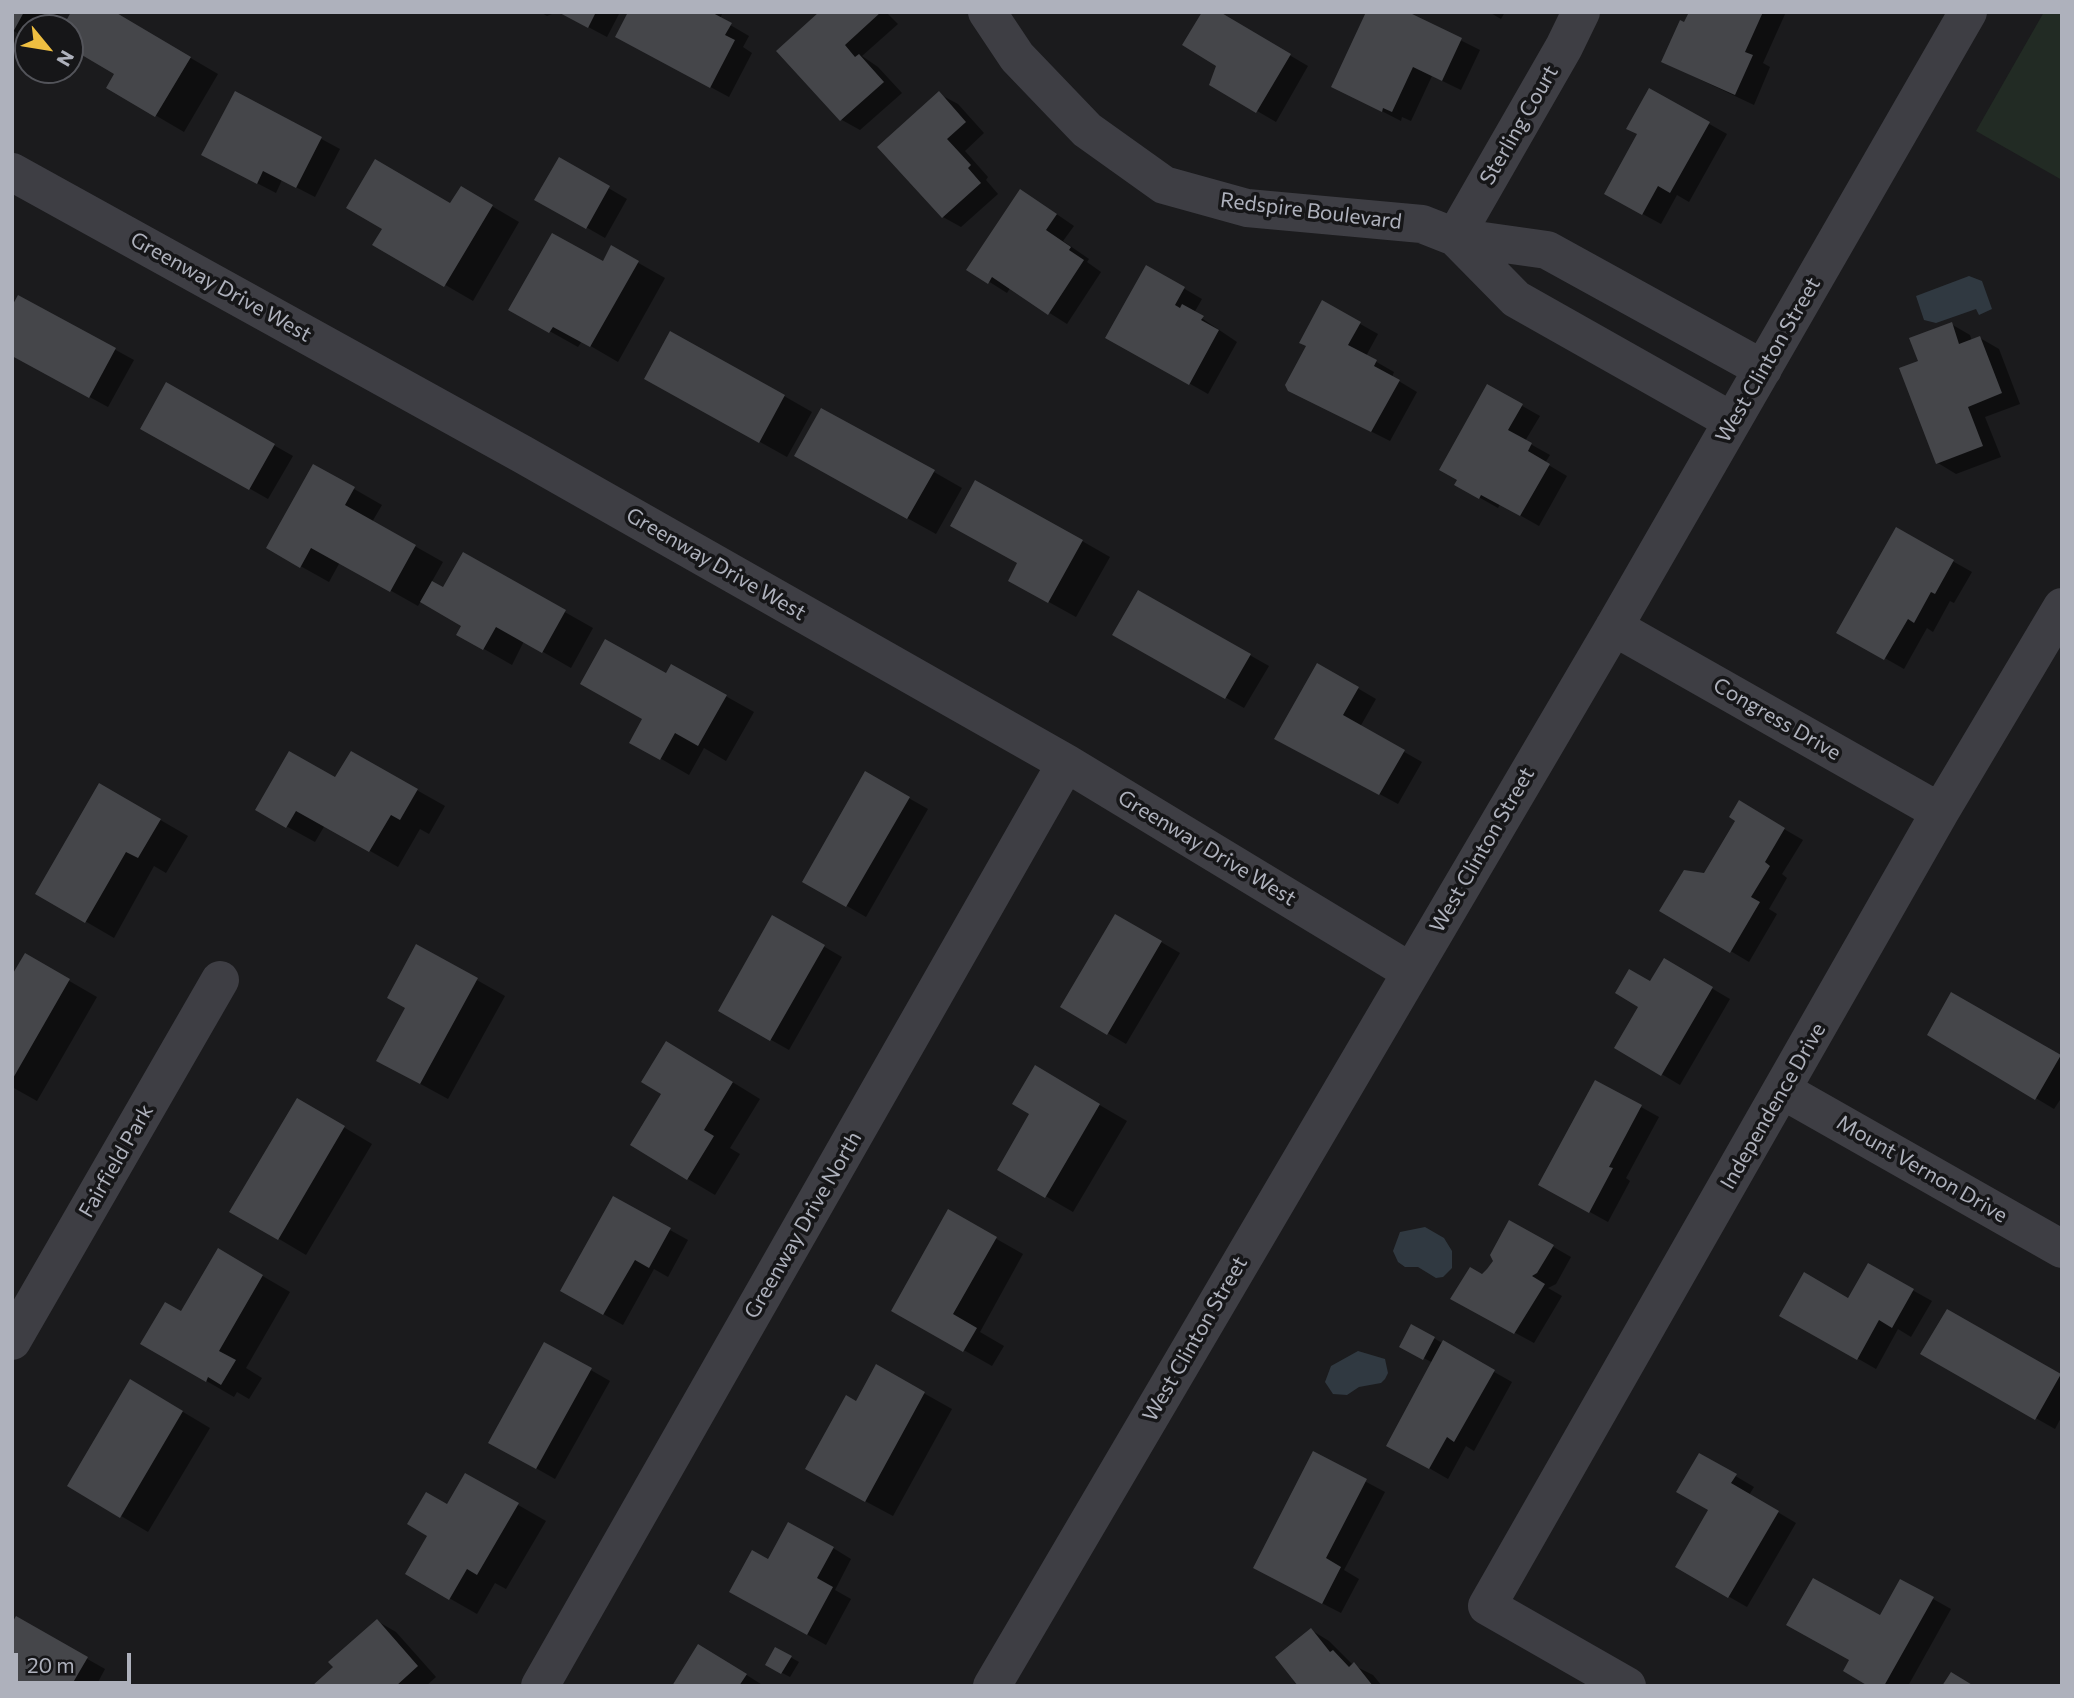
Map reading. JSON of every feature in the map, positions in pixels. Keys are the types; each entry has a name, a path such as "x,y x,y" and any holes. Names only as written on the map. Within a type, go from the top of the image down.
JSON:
{"street":[{"name":"Redspire Boulevard","path":"987,12 1017,57 1087,130 1164,185 1247,208 1422,224 1455,237 1548,250 1763,369"},
{"name":"Sterling Court","path":"1455,237 1564,47 1581,12"},
{"name":"West Clinton Street","path":"992,1686 1614,626 1968,12"},
{"name":"Greenway Drive West","path":"12,172 522,454 1066,763 1411,972"},
{"name":"Redspire Boulevard","path":"1455,237 1516,299 1732,421"},
{"name":"Independence Drive","path":"1627,1686 1487,1606 1940,812 2062,607"},
{"name":"Congress Drive","path":"1614,626 1940,812"},
{"name":"Greenway Drive North","path":"540,1686 1066,763"},
{"name":"Fairfield Park","path":"12,1341 220,980"},
{"name":"Mount Vernon Drive","path":"1782,1090 2062,1249"}],"shaded area":[{"path":"2044,12 2062,12 2062,180 1976,131"},
{"path":"1969,276 1982,281 1992,309 1979,315 1976,309 1936,323 1924,320 1916,296"},
{"path":"1425,1227 1444,1238 1452,1251 1452,1268 1443,1277 1436,1278 1418,1267 1405,1267 1398,1262 1393,1251 1400,1232"},
{"path":"1358,1351 1385,1359 1388,1373 1385,1379 1381,1383 1359,1387 1347,1395 1333,1394 1325,1382 1331,1366"}],"building":[{"path":"12,12 24,12 14,14 12,34"},
{"path":"115,12 191,57 155,117 106,88 114,74 84,56 84,14 70,14"},
{"path":"558,12 596,12 588,28"},
{"path":"628,12 711,12 732,23 725,35 735,40 710,88 615,37"},
{"path":"819,12 881,12 845,45 855,57 859,54 884,82 840,121 776,51"},
{"path":"1202,12 1220,12 1291,54 1256,113 1209,85 1216,66 1182,45"},
{"path":"1366,12 1408,12 1462,38 1442,81 1413,67 1392,112 1383,108 1382,112 1331,87"},
{"path":"1689,12 1763,12 1745,52 1753,55 1735,95 1661,62 1680,20 1684,22"},
{"path":"1649,88 1710,122 1670,193 1658,186 1642,215 1604,194 1637,134 1626,129"},
{"path":"235,91 322,137 296,188 263,171 257,184 201,155"},
{"path":"939,91 966,122 947,139 971,165 968,168 981,183 942,218 877,147"},
{"path":"559,157 610,186 586,229 534,200"},
{"path":"375,159 450,203 461,186 493,205 444,287 372,245 382,229 346,208"},
{"path":"1020,189 1057,214 1046,230 1071,247 1069,250 1084,260 1048,315 992,277 988,284 966,270"},
{"path":"552,233 603,261 611,245 639,261 590,347 553,327 549,333 508,310"},
{"path":"1146,265 1185,287 1175,305 1180,308 1182,304 1204,316 1201,320 1219,330 1189,385 1105,338"},
{"path":"18,295 116,348 89,398 12,356 12,306"},
{"path":"1322,300 1361,322 1348,345 1377,360 1374,366 1400,380 1371,432 1288,391 1285,385 1306,346 1299,343"},
{"path":"1952,322 1959,344 1980,336 2002,393 1968,407 1983,446 1936,464 1899,368 1918,361 1909,338"},
{"path":"670,331 785,395 759,443 644,379"},
{"path":"166,382 275,444 249,490 140,429"},
{"path":"1487,384 1523,404 1508,430 1532,443 1528,451 1550,464 1520,516 1481,495 1479,499 1454,485 1457,480 1439,470"},
{"path":"821,408 935,470 907,519 794,456"},
{"path":"313,464 355,487 345,505 416,545 390,592 311,548 300,568 266,548"},
{"path":"975,480 1083,540 1048,603 1008,581 1017,563 950,526"},
{"path":"1896,527 1954,560 1935,594 1931,592 1914,623 1908,619 1884,660 1836,633"},
{"path":"463,552 566,610 542,653 496,627 483,650 456,635 461,626 420,602 432,581 443,587"},
{"path":"1138,590 1251,654 1225,699 1112,635"},
{"path":"605,639 666,673 671,664 727,695 698,746 675,733 660,760 629,743 642,719 580,684"},
{"path":"1317,663 1359,687 1343,715 1405,750 1379,795 1274,739"},
{"path":"289,751 335,777 351,751 418,789 400,820 391,815 369,852 296,811 286,828 255,810"},
{"path":"865,771 910,797 846,907 802,882"},
{"path":"99,783 161,819 138,858 126,852 85,923 35,894"},
{"path":"1739,800 1785,828 1765,862 1770,866 1751,897 1760,902 1730,953 1659,911 1684,870 1704,873 1735,821 1729,817"},
{"path":"1115,914 1162,941 1107,1035 1060,1007"},
{"path":"772,915 825,945 770,1041 718,1011"},
{"path":"416,944 478,978 420,1084 376,1061 405,1008 387,998"},
{"path":"25,953 70,979 12,1080 12,975"},
{"path":"1664,958 1713,987 1661,1076 1614,1048 1638,1007 1615,993 1629,969 1650,981"},
{"path":"1951,992 2061,1055 2035,1100 1927,1035"},
{"path":"666,1041 733,1082 704,1130 714,1136 687,1180 630,1145 661,1094 641,1082"},
{"path":"1035,1065 1100,1104 1045,1198 997,1170 1029,1114 1012,1104"},
{"path":"1595,1080 1642,1105 1609,1167 1613,1168 1589,1213 1538,1185"},
{"path":"297,1098 345,1126 278,1240 229,1212"},
{"path":"613,1196 671,1228 649,1268 635,1260 603,1315 560,1291"},
{"path":"948,1209 997,1237 953,1314 977,1328 963,1352 891,1311"},
{"path":"1509,1220 1554,1245 1537,1273 1532,1276 1545,1284 1514,1334 1450,1299 1470,1267 1482,1274 1493,1261 1490,1255"},
{"path":"218,1248 263,1275 219,1351 236,1360 221,1385 208,1377 206,1382 140,1344 165,1302 181,1311"},
{"path":"1868,1263 1914,1289 1892,1328 1879,1320 1857,1360 1779,1316 1804,1272 1848,1298"},
{"path":"1947,1309 2061,1374 2035,1420 1920,1354"},
{"path":"1411,1324 1435,1337 1423,1360 1399,1347"},
{"path":"1443,1340 1495,1370 1454,1442 1447,1437 1429,1469 1386,1446"},
{"path":"544,1342 592,1368 536,1469 488,1443"},
{"path":"876,1364 925,1392 865,1502 805,1469 846,1395 856,1401"},
{"path":"130,1379 183,1411 120,1518 67,1486"},
{"path":"1313,1451 1367,1479 1326,1558 1341,1567 1322,1604 1253,1568"},
{"path":"1699,1453 1737,1474 1731,1483 1779,1511 1728,1598 1675,1567 1708,1510 1676,1492"},
{"path":"465,1473 519,1503 477,1575 467,1569 449,1600 405,1574 427,1536 407,1524 426,1492 447,1504"},
{"path":"788,1522 834,1547 817,1578 833,1587 807,1635 729,1592 752,1550 768,1559"},
{"path":"1813,1578 1880,1615 1900,1579 1934,1597 1884,1686 1868,1686 1843,1671 1849,1660 1786,1625"},
{"path":"16,1616 88,1657 71,1686 19,1686 12,1682 12,1623"},
{"path":"377,1619 418,1666 396,1686 312,1686 333,1667 328,1662"},
{"path":"1311,1628 1330,1652 1333,1650 1349,1667 1354,1662 1373,1686 1298,1686 1275,1657"},
{"path":"698,1644 747,1674 739,1686 672,1686"},
{"path":"775,1647 792,1656 781,1674 765,1665"},
{"path":"1951,1672 1974,1686 1942,1686"}]}
